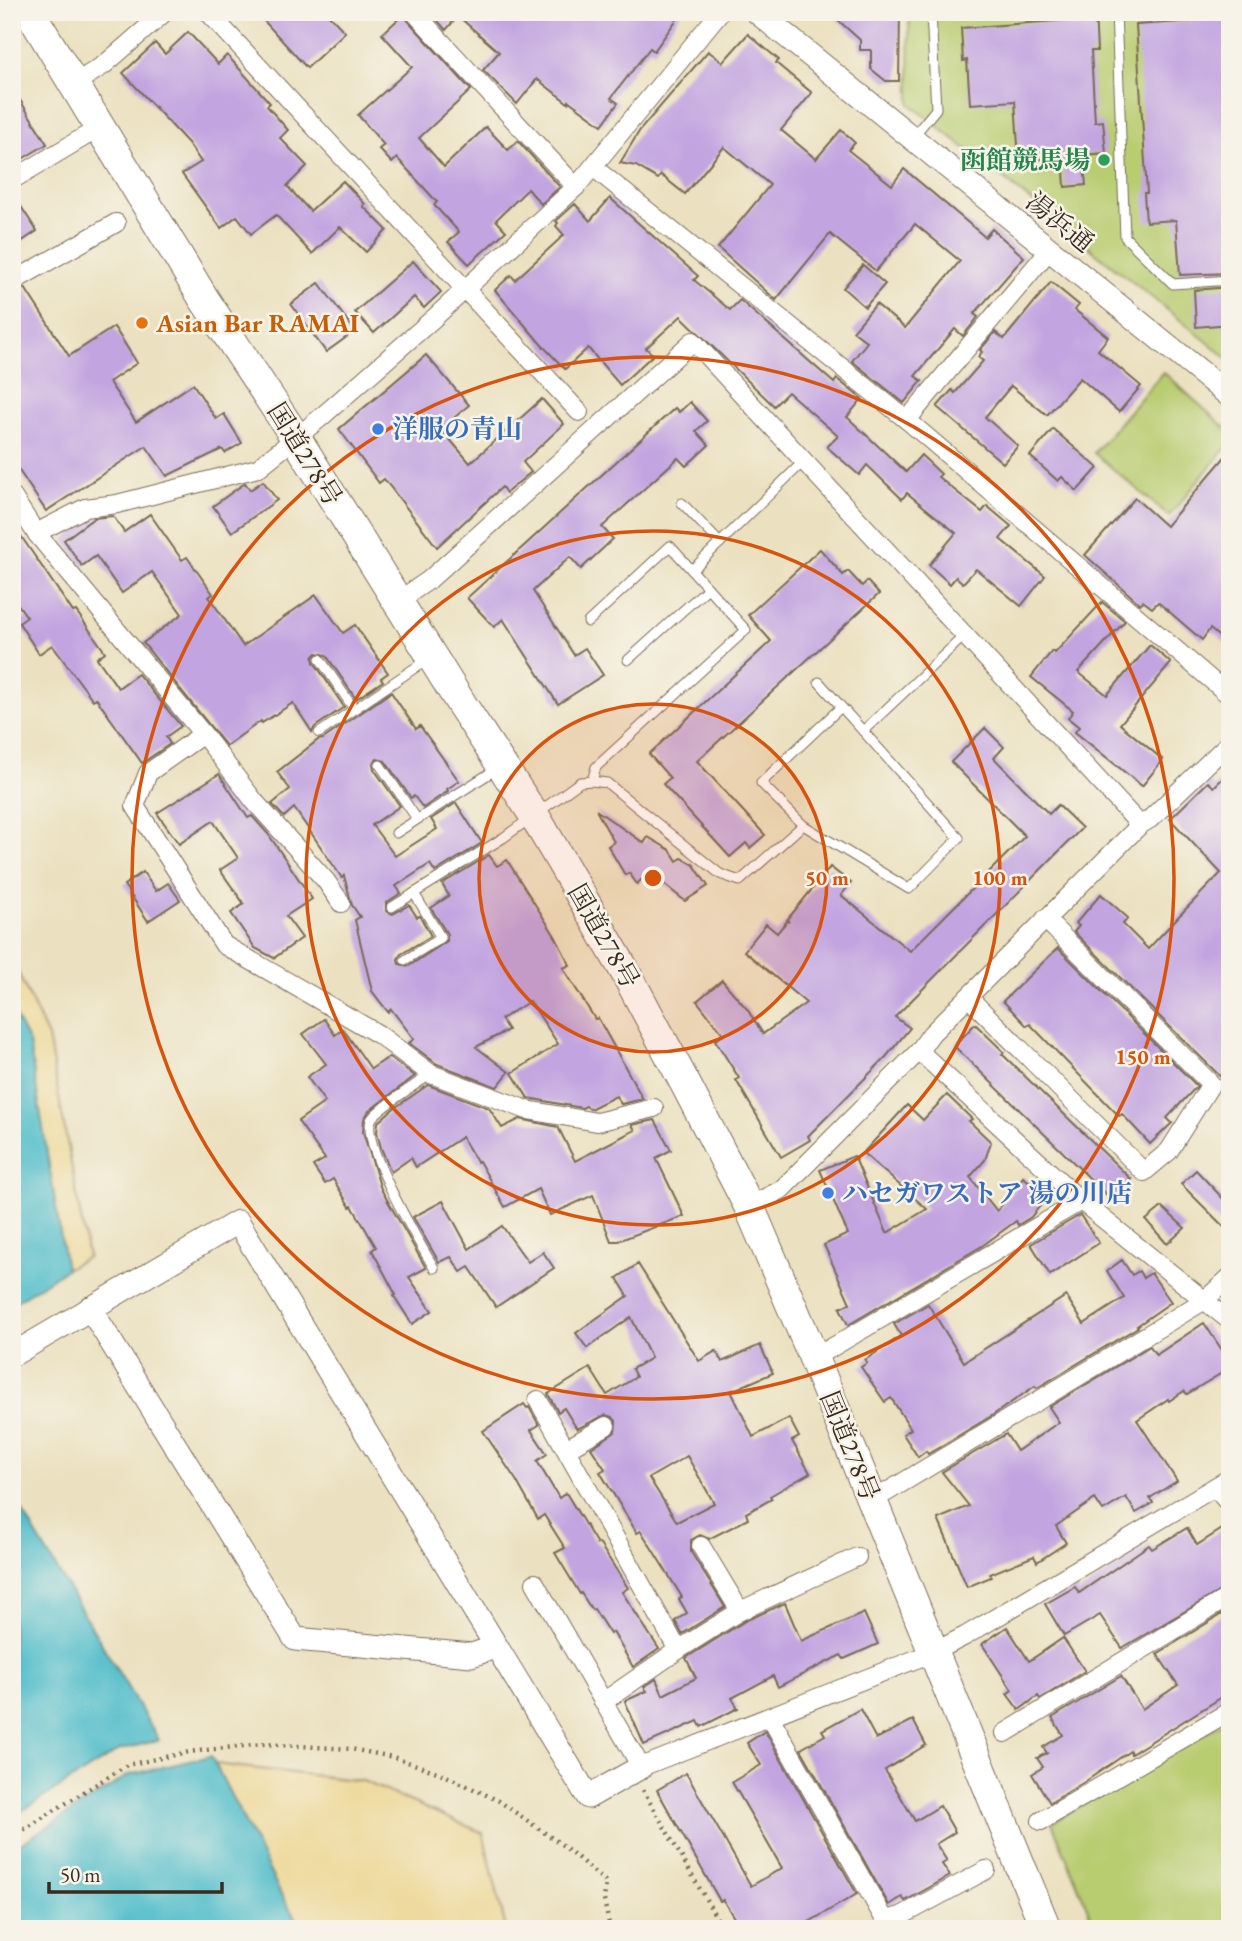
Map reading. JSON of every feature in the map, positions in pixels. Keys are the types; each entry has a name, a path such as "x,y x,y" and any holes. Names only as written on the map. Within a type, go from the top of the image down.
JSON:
{"highway":[{"name":"国道278号","path":"30,12 204,299 296,438 534,815 626,973 749,1206 814,1358 1046,1929"}],"street":[{"path":"72,85 104,65 166,12"},
{"path":"208,12 579,412"},
{"path":"414,12 576,187"},
{"path":"36,533 85,508 117,504 258,468 466,289 576,187 720,12"},
{"name":"湯浜通","path":"757,12 1230,396"},
{"path":"12,180 99,128"},
{"path":"593,167 907,420 1230,696"},
{"path":"12,282 116,223"},
{"path":"907,420 1050,249"},
{"path":"398,601 429,580 693,341 1140,825"},
{"path":"12,496 36,533 203,734 255,802 326,881 341,903"},
{"path":"203,734 148,773 135,806 224,944 378,1034 431,1074 527,1110 597,1122 654,1108"},
{"path":"749,1206 781,1190 1045,919 1140,825 1150,820 1230,742"},
{"path":"968,997 1144,1172 1170,1151 1211,1084 1045,919"},
{"path":"919,1051 1081,1201 1230,1321"},
{"path":"814,1358 1081,1201"},
{"path":"12,1355 238,1222 588,1797 637,1769 933,1652 965,1636 1223,1483 1230,1505"},
{"path":"872,1501 1205,1300 1230,1277"},
{"path":"90,1308 295,1639 472,1655 495,1647"},
{"path":"538,1399 678,1650"},
{"path":"566,1449 606,1426"},
{"path":"701,1546 740,1612"},
{"path":"603,1702 678,1650 740,1612 857,1557"},
{"path":"535,1583 603,1702 637,1769"},
{"path":"1004,1733 1230,1596"},
{"path":"1041,1821 1230,1711"},
{"path":"770,1717 880,1924 901,1916 986,1870"}],"lane":[{"path":"912,138 936,109 931,12"},
{"path":"1116,12 1125,237 1172,285 1230,280"},
{"path":"692,570 803,462"},
{"path":"682,503 720,543"},
{"path":"588,622 670,547 746,630 596,767 592,781"},
{"path":"628,660 708,588"},
{"path":"863,731 964,636"},
{"path":"319,733 432,656"},
{"path":"320,659 354,709"},
{"path":"819,682 959,838 909,889 803,825 761,783 841,707"},
{"path":"380,765 417,819"},
{"path":"396,833 502,766"},
{"path":"392,907 503,838 580,782 607,783 720,874 740,881 803,825"},
{"path":"405,960 441,937 414,893"},
{"path":"431,1074 374,1115 370,1127 384,1175 433,1268"}],"path":[{"path":"12,1838 127,1765 189,1752 263,1744 351,1749 393,1757 440,1773 510,1809 565,1847 606,1882 604,1900 610,1929"},
{"path":"637,1769 723,1929"}],"green space":[{"name":"函館競馬場","path":"909,12 1230,12 1230,360 910,104"},
{"path":"1163,372 1230,432 1230,443 1169,516 1094,453"},
{"path":"1230,1719 1230,1929 1096,1929 1052,1823"}],"sand":[{"path":"12,960 48,1037 88,1257 66,1269 29,1043 12,1010"},
{"path":"215,1764 363,1781 483,1833 506,1929 302,1929 283,1898"}],"water":[{"path":"12,1010 29,1043 66,1269 12,1304"},
{"path":"12,1494 159,1740 120,1750 12,1817"},
{"path":"211,1756 283,1898 302,1929 12,1929 12,1849 129,1775"}],"building":[{"path":"256,12 326,12 345,32 307,68"},
{"path":"430,12 682,12 654,51 650,48 611,98 618,103 602,125 537,79 517,104 483,70 499,52 458,16 446,30"},
{"path":"829,12 900,12 899,81 886,81 871,69 871,50 860,50 860,40"},
{"path":"1067,12 1095,12 1097,51 1091,51 1095,122 1103,121 1106,153 1083,155 1086,185 1065,187 1063,157 1019,161 1015,101 970,104 967,60 963,61 961,28 1068,20"},
{"path":"1193,12 1230,12 1230,273 1180,275 1176,220 1146,222 1144,193 1147,193 1136,25 1194,21"},
{"path":"403,15 471,90 419,138 444,167 486,127 508,150 518,141 560,187 541,204 528,189 496,220 506,231 469,264 448,242 459,232 434,205 437,202 397,158 392,163 379,149 384,145 358,115 412,67 382,34"},
{"path":"188,32 218,64 227,55 270,103 267,106 288,130 280,138 307,166 287,186 310,211 343,181 387,230 366,252 340,227 312,254 276,215 251,234 237,216 221,228 182,174 201,162 188,143 123,73 155,43 165,54"},
{"path":"748,34 779,60 776,63 812,93 781,130 816,159 841,130 855,143 848,150 892,185 904,169 985,237 992,229 1024,257 974,314 978,317 963,336 955,329 915,376 922,381 904,403 852,361 867,342 853,331 876,304 905,328 960,261 915,224 876,271 830,234 776,300 718,248 770,185 724,147 685,194 661,175 658,179 636,166 620,163 640,130 708,51 723,62"},
{"path":"12,87 47,144 12,165"},
{"path":"12,193 37,231 12,248"},
{"path":"610,198 698,276 694,280 730,310 740,300 834,383 837,379 862,399 847,417 906,472 921,455 941,474 938,477 982,512 987,506 1011,526 1000,539 1045,576 1021,606 976,569 963,583 956,577 950,584 929,565 956,533 907,493 902,499 867,465 859,475 827,447 838,436 788,392 774,406 681,316 646,348 653,355 620,385 588,348 565,369 495,290 511,275 515,280 564,235 556,226 556,221 575,204 590,221"},
{"path":"413,261 441,292 424,308 414,297 374,333 355,312"},
{"path":"863,265 885,284 865,307 843,288"},
{"path":"1051,282 1079,305 1075,310 1108,337 1098,350 1141,386 1119,412 1080,378 1047,415 1011,386 985,417 1018,446 1003,463 937,407 952,390 955,393 983,361 978,357 982,352 980,350 995,332 1004,339"},
{"path":"319,283 355,331 326,352 291,304"},
{"path":"1230,287 1230,324 1196,327 1194,290"},
{"path":"25,288 69,356 114,327 137,363 109,382 136,422 193,384 216,419 224,414 242,443 225,453 222,449 167,476 146,446 46,511 12,460 12,296"},
{"path":"426,355 469,405 441,429 470,463 542,399 564,424 523,462 531,472 506,493 502,487 437,547 384,479 379,483 339,429"},
{"path":"690,402 707,421 696,431 709,445 686,466 678,458 602,527 613,539 581,569 570,557 533,591 574,655 585,648 603,675 558,704 503,619 494,627 467,598 675,408 679,412"},
{"path":"1053,429 1098,468 1077,491 1062,477 1058,481 1030,456"},
{"path":"1230,451 1230,646 1210,629 1202,640 1158,602 1152,608 1143,601 1140,604 1085,555 1135,498 1166,526"},
{"path":"263,481 277,500 232,532 213,506 245,483 250,490"},
{"path":"150,514 182,560 187,557 213,594 209,597 243,646 316,595 343,633 355,625 388,673 381,678 383,681 356,699 326,655 317,653 313,657 314,662 344,707 312,732 293,703 262,723 261,721 226,746 143,643 182,614 152,572 122,593 96,556 82,566 64,540 94,518 113,516 124,532"},
{"path":"12,523 73,612 76,611 105,652 97,658 118,688 138,674 181,726 166,737 170,744 142,763 96,698 93,700 52,645 39,654 19,623 27,617 12,596"},
{"path":"820,549 843,575 848,571 862,586 867,581 879,594 697,761 765,835 750,848 746,843 730,857 663,784 670,778 649,754 771,641 748,615"},
{"path":"1102,602 1125,621 1078,672 1107,695 1150,645 1171,663 1120,724 1163,760 1142,786 1075,732 1079,727 1068,718 1073,711 1031,677 1052,651 1055,653"},
{"path":"391,692 416,729 420,726 459,781 423,808 414,796 411,798 385,761 377,759 373,763 374,769 400,806 372,825 395,856 437,829 431,819 456,803 482,843 435,872 430,864 396,886 401,893 386,903 386,911 393,914 409,905 417,917 420,916 431,936 401,954 399,964 409,966 447,941 447,934 431,908 449,896 442,884 489,855 497,866 507,860 555,936 570,965 563,968 595,1019 598,1018 643,1099 621,1104 616,1096 590,1109 586,1106 582,1108 528,1098 512,1073 558,1044 530,1001 501,1019 508,1030 476,1047 509,1072 497,1087 437,1064 409,1043 414,1039 391,1009 388,1012 372,991 355,920 360,917 352,905 344,876 342,878 294,808 284,817 272,804 290,789 277,772 318,740"},
{"path":"985,728 1004,747 994,758 1049,814 1058,805 1082,828 895,1017 910,1028 886,1057 808,1136 810,1140 781,1157 736,1080 739,1078 715,1040 724,1035 697,1001 722,980 747,1009 763,1034 806,1003 744,951 766,924 777,933 789,922 787,920 830,867 851,883 841,895 910,951 1025,836 951,762"},
{"path":"1230,771 1230,1086 1074,932 1079,926 1076,923 1101,894 1128,918 1123,924 1148,949 1221,873 1170,819 1208,782 1214,787"},
{"path":"219,774 248,818 252,816 269,835 312,899 286,916 302,938 274,958 255,948 231,913 244,904 220,870 238,858 213,821 179,844 157,813"},
{"path":"596,810 644,843 648,837 670,850 677,861 682,858 694,865 708,886 685,901 649,872 637,884 629,873 625,875 608,846 614,842"},
{"path":"143,872 156,891 168,883 180,900 148,921 124,885"},
{"path":"1058,948 1197,1086 1167,1118 1172,1123 1150,1144 1122,1114 1119,1116 1030,1024 1027,1026 1003,1001"},
{"path":"324,1019 335,1035 343,1029 371,1069 389,1057 415,1076 369,1111 364,1119 363,1132 381,1189 426,1268 409,1277 432,1311 412,1324 394,1296 396,1295 372,1250 376,1247 352,1206 350,1207 333,1179 325,1184 313,1166 325,1159 298,1121 325,1102 307,1077 326,1064 303,1034"},
{"path":"975,1024 1004,1052 1002,1054 1131,1179 1112,1200 954,1046"},
{"path":"428,1085 489,1108 502,1128 520,1119 558,1127 575,1161 635,1130 632,1125 655,1120 671,1150 656,1158 684,1216 618,1241 611,1241 593,1195 550,1215 538,1189 505,1207 462,1137 416,1167 411,1158 391,1172 381,1148 377,1132 378,1122"},
{"path":"947,1095 991,1142 985,1160 970,1177 997,1211 1023,1177 1048,1196 1031,1217 1018,1225 1016,1221 982,1246 848,1325 840,1308 850,1303 824,1245 848,1234 820,1170 854,1156 887,1233 927,1209 863,1153 907,1105 923,1120"},
{"path":"1196,1170 1230,1206 1230,1233 1181,1184"},
{"path":"443,1201 469,1249 502,1226 528,1262 543,1252 554,1268 496,1307 469,1267 461,1272 451,1257 439,1262 413,1217"},
{"path":"1162,1207 1185,1228 1167,1244 1146,1220"},
{"path":"1080,1215 1099,1243 1050,1275 1031,1244"},
{"path":"1122,1260 1132,1275 1139,1271 1143,1278 1151,1273 1171,1302 1138,1327 1037,1388 1035,1386 928,1454 926,1451 918,1457 903,1434 911,1429 891,1398 885,1402 861,1367 867,1363 865,1360 901,1336 894,1324 928,1304 964,1362 1066,1296 1084,1324 1124,1298 1107,1271"},
{"path":"638,1264 699,1361 716,1351 722,1362 760,1345 773,1373 731,1391 753,1437 789,1418 799,1437 792,1441 810,1473 746,1513 748,1519 709,1539 700,1535 691,1540 691,1552 725,1607 682,1634 675,1621 687,1613 679,1599 682,1597 641,1531 637,1533 600,1472 605,1469 591,1448 615,1432 616,1421 605,1415 577,1429 564,1408 558,1412 548,1394 590,1368 607,1395 636,1377 632,1369 651,1358 631,1317 587,1348 576,1333 628,1296 617,1278","holes":["687,1456 714,1503 677,1522 649,1478"]},
{"path":"1204,1323 1230,1362 1230,1368 1187,1394 1184,1391 1169,1401 1168,1399 1137,1420 1177,1481 1150,1498 1153,1503 1136,1513 1126,1497 1103,1511 1095,1499 1056,1526 1066,1543 1037,1562 1034,1556 990,1574 991,1577 967,1587 938,1519 969,1506 942,1472 1006,1434 1017,1451 1059,1422 1049,1407 1150,1346 1156,1355"},
{"path":"524,1404 529,1407 539,1425 531,1430 547,1454 537,1461 559,1498 566,1493 597,1544 599,1543 628,1588 622,1592 659,1649 633,1667 613,1632 610,1634 594,1609 592,1610 580,1594 555,1553 565,1548 544,1515 538,1519 483,1431"},
{"path":"1230,1524 1230,1585 1122,1648 1100,1615 1064,1636 1045,1604 1075,1587 1079,1593 1149,1545 1152,1549 1187,1528 1197,1545"},
{"path":"785,1603 801,1641 864,1613 878,1644 844,1659 841,1655 778,1687 773,1676 732,1698 738,1708 701,1727 698,1721 644,1745 625,1701 647,1691 644,1687 656,1679 663,1695 696,1678 686,1658 745,1621"},
{"path":"1230,1609 1230,1692 1131,1754 1130,1751 1050,1803 1032,1774 1043,1767 1037,1758 1047,1753 1043,1747 1063,1735 1052,1718 1121,1676 1142,1709 1178,1685 1157,1654"},
{"path":"1007,1627 1029,1661 1063,1638 1085,1671 1040,1699 1038,1696 1019,1710 1007,1694 1012,1690 982,1644"},
{"path":"860,1709 876,1739 913,1720 926,1745 885,1770 915,1821 940,1806 955,1832 936,1844 947,1861 942,1864 950,1876 905,1901 902,1897 889,1905 801,1749 825,1735 822,1730"},
{"path":"765,1731 857,1894 797,1929 741,1929 723,1900 720,1901 657,1790 686,1773 751,1886 782,1868 732,1782 761,1765 747,1743"}],"place":[{"name":"函館競馬場","path":"1104,160"},
{"name":"Asian Bar RAMAI","path":"142,323"},
{"name":"洋服の青山","path":"378,429"},
{"name":"ハセガワストア 湯の川店","path":"828,1193"}]}
